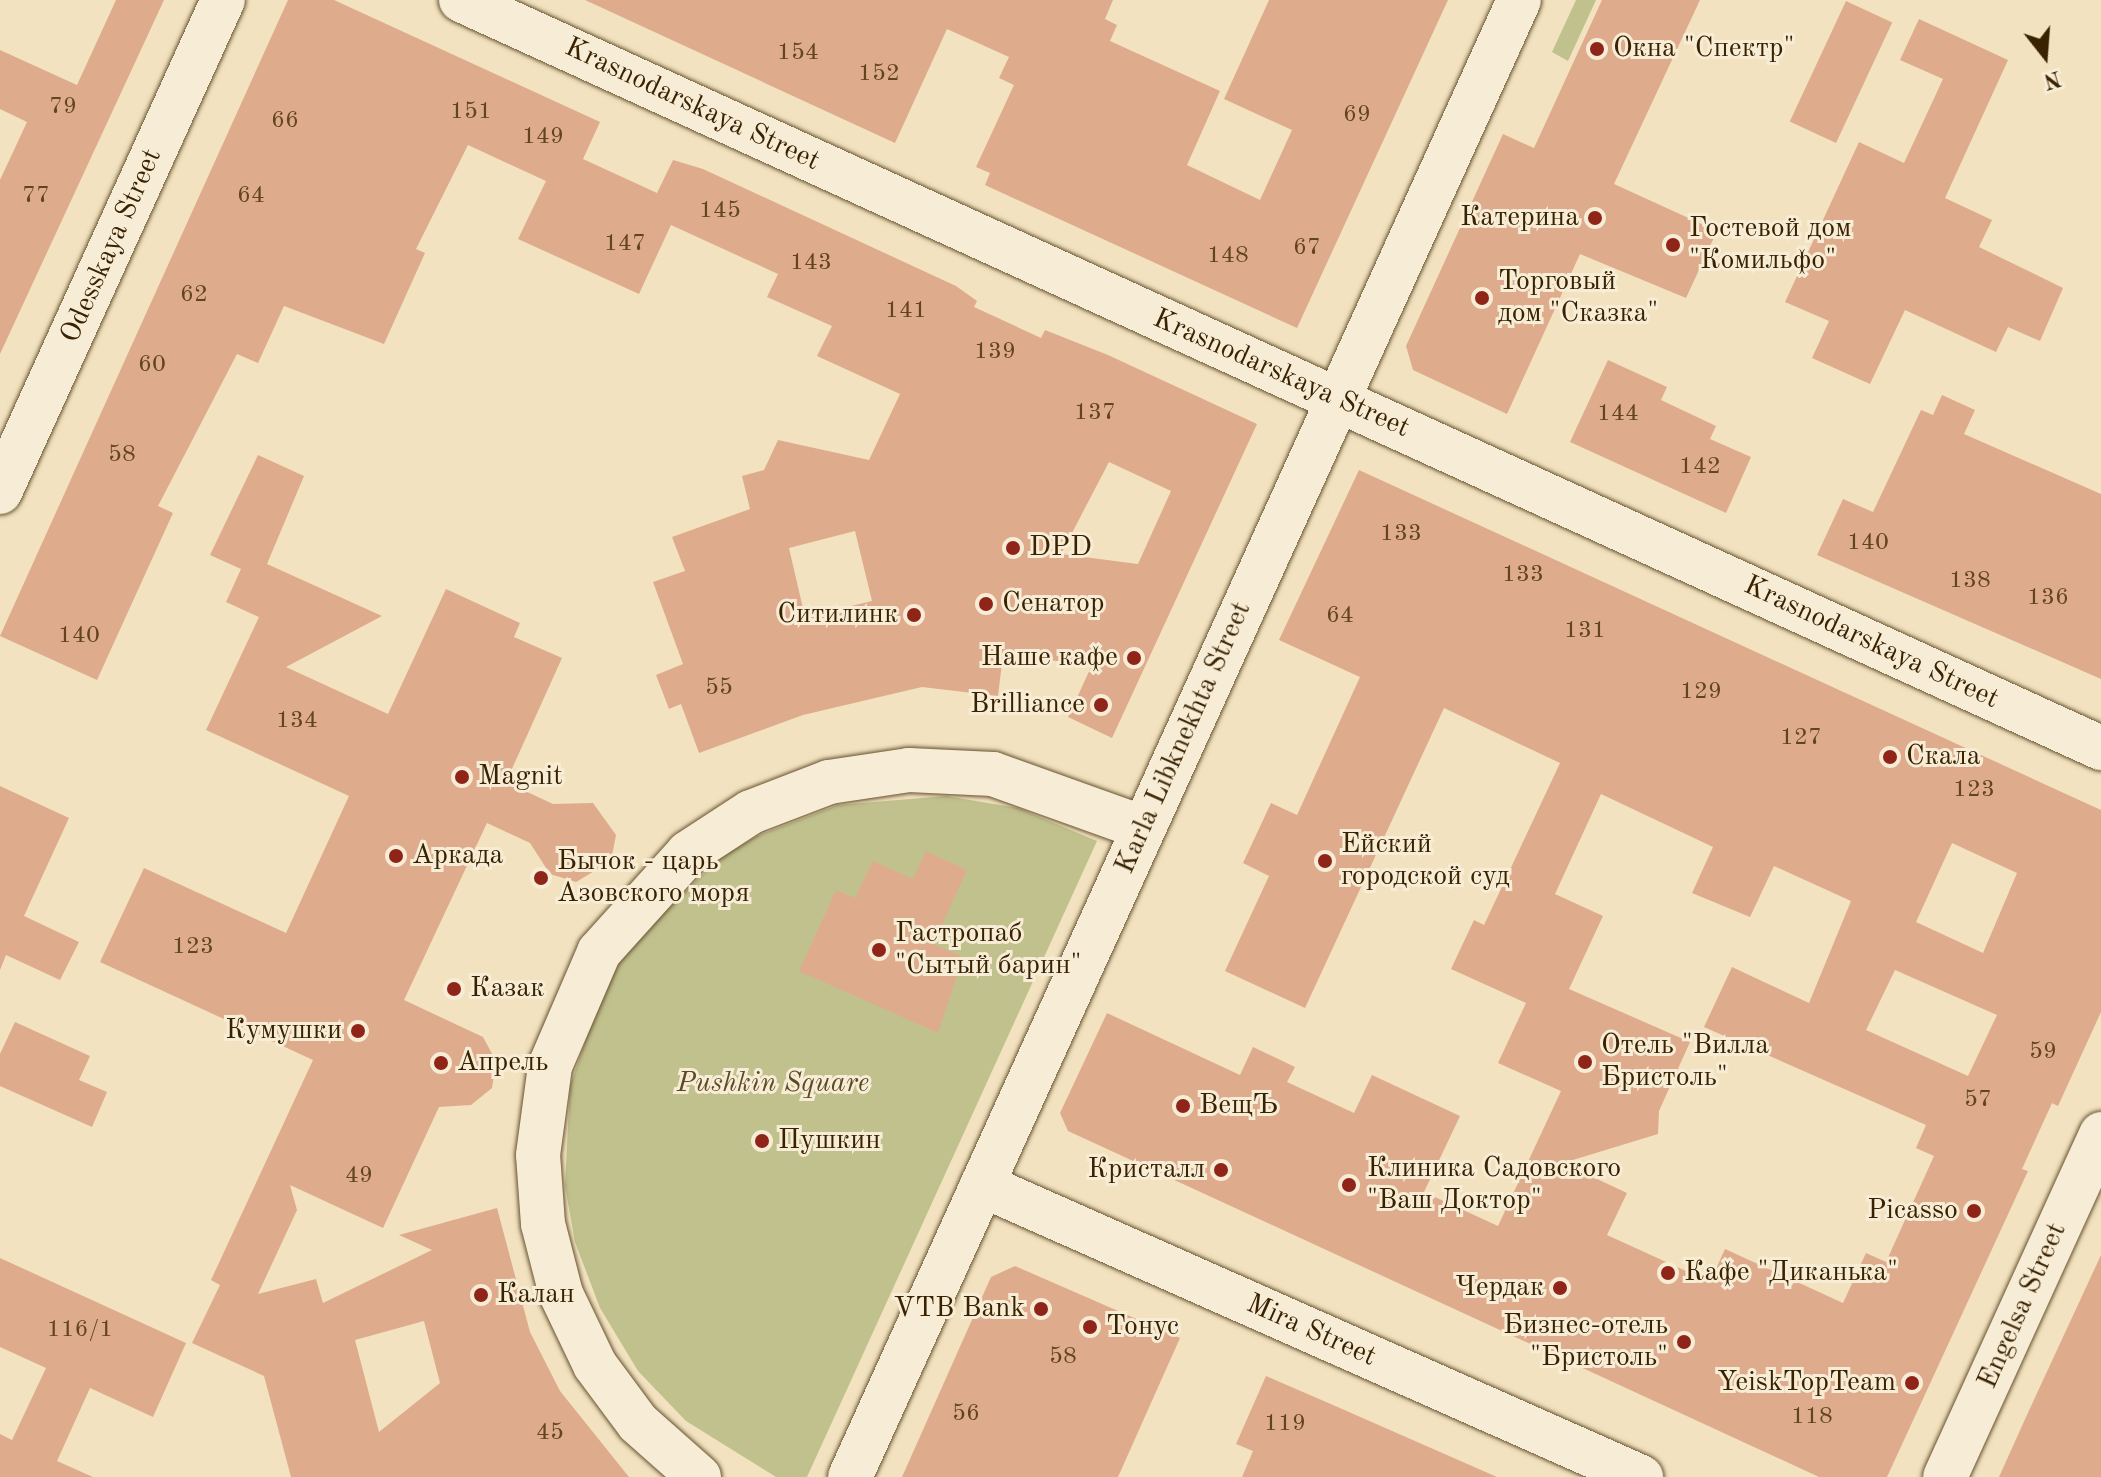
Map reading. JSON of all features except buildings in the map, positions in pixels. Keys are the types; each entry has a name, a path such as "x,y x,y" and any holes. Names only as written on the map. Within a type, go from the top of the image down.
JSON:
{"street":[{"name":"Odesskaya Street","path":"0,492 223,0"},
{"name":"Krasnodarskaya Street","path":"461,0 2101,748"},
{"name":"Karla Libknekhta Street","path":"850,1477 1519,0"},
{"path":"699,1477 638,1423 595,1365 561,1294 543,1224 538,1155 550,1066 599,952 628,911 688,853 751,812 829,782 909,770 993,774 1144,828"},
{"name":"Engelsa Street","path":"1945,1477 2101,1134"},
{"name":"Mira Street","path":"982,1185 1641,1477"}],"green space":[{"path":"1576,0 1596,0 1568,61 1552,52"},
{"name":"Pushkin Square","path":"946,796 1018,808 1097,841 807,1477 776,1477 686,1421 638,1371 600,1308 575,1242 565,1186 570,1086 602,993 628,949 717,860 757,836 838,805"}],"place":[{"name":"Окна \"Спектр\"","path":"1597,49"},
{"name":"Катерина","path":"1595,218"},
{"name":"Гостевой дом \"Комильфо\"","path":"1673,245"},
{"name":"Торговый дом \"Сказка\"","path":"1482,298"},
{"name":"DPD","path":"1013,548"},
{"name":"Сенатор","path":"986,604"},
{"name":"Ситилинк","path":"914,615"},
{"name":"Наше кафе","path":"1134,658"},
{"name":"Brilliance","path":"1101,705"},
{"name":"Скала","path":"1890,757"},
{"name":"Magnit","path":"462,777"},
{"name":"Аркада","path":"396,856"},
{"name":"Ейский городской суд","path":"1325,861"},
{"name":"Бычок - царь Азовского моря","path":"541,878"},
{"name":"Гастропаб \"Сытый барин\"","path":"879,950"},
{"name":"Казак","path":"454,989"},
{"name":"Кумушки","path":"358,1031"},
{"name":"Отель \"Вилла Бристоль\"","path":"1585,1062"},
{"name":"Апрель","path":"441,1063"},
{"name":"ВещЪ","path":"1183,1106"},
{"name":"Пушкин","path":"762,1141"},
{"name":"Кристалл","path":"1221,1170"},
{"name":"Клиника Садовского \"Ваш Доктор\"","path":"1349,1185"},
{"name":"Picasso","path":"1974,1211"},
{"name":"Кафе \"Диканька\"","path":"1668,1273"},
{"name":"Чердак","path":"1560,1288"},
{"name":"Калан","path":"481,1295"},
{"name":"VTB Bank","path":"1041,1309"},
{"name":"Тонус","path":"1090,1327"},
{"name":"Бизнес-отель \"Бристоль\"","path":"1684,1342"},
{"name":"YeiskTopTeam","path":"1912,1383"}]}
